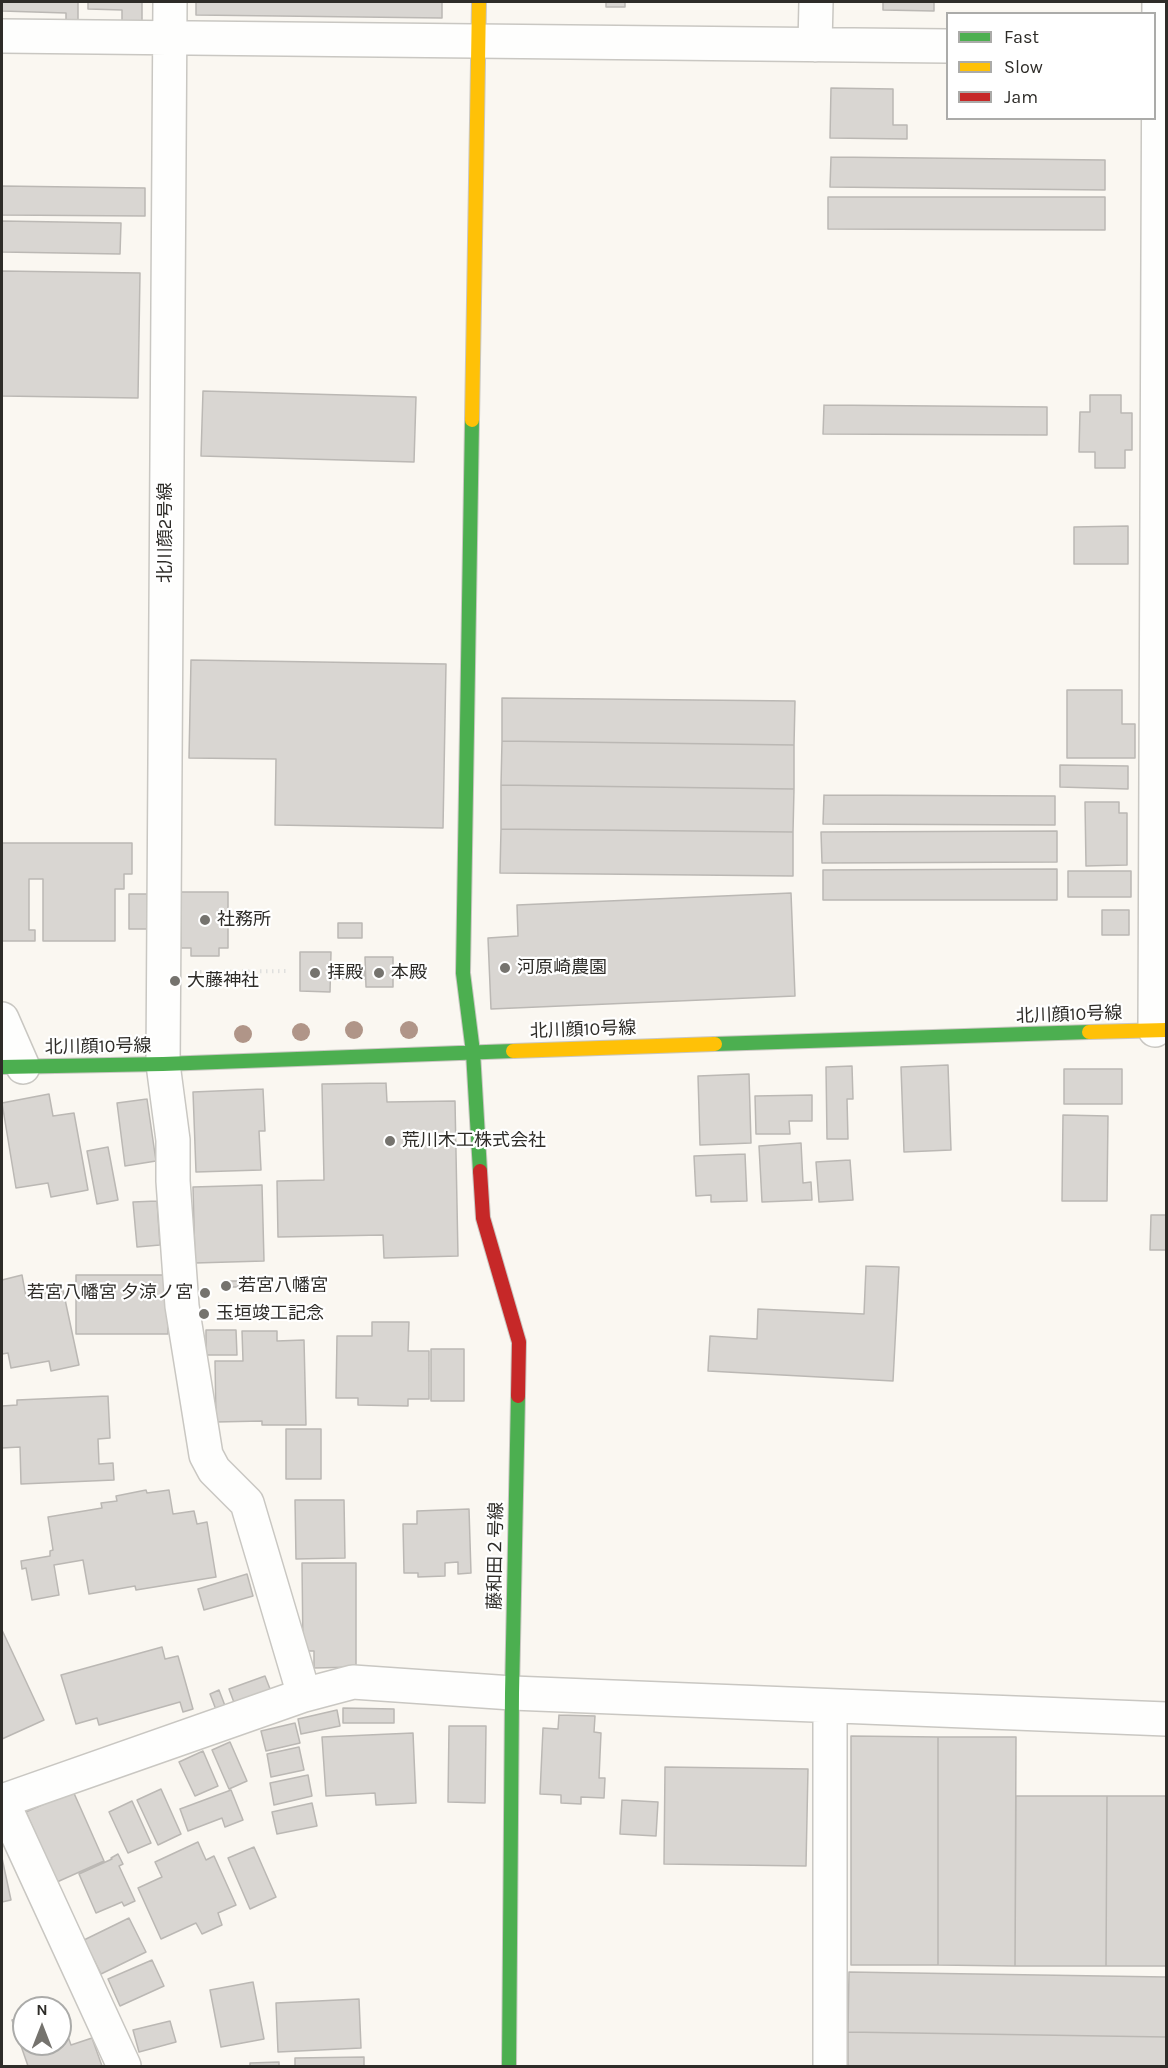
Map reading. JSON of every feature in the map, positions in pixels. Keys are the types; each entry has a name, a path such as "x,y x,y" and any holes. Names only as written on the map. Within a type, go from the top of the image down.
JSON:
{"street":[{"name":"北川顔2号線","path":"170,2 163,1064 173,1140 173,1181 182,1306 206,1455 214,1470 247,1503 304,1695"},
{"name":"藤和田２号線","path":"479,2 463,973 473,1052 483,1218 519,1342 512,1693 509,2067"},
{"path":"815,45 816,2"},
{"path":"1159,2 1161,1030"},
{"path":"2,36 946,46"},
{"path":"2,1019 12,1067"},
{"name":"北川顔10号線","path":"12,1067 163,1064 1161,1030"},
{"path":"124,2067 2,1801 304,1695 353,1682 512,1693 1167,1719"},
{"path":"830,2067 831,1706"}],"path":[{"path":"163,973 290,972"},
{"path":"224,1304 238,1304"}],"building":[{"path":"2,2 78,2 78,22 66,22 66,13 2,11"},
{"path":"88,2 142,2 142,22 122,21 122,10 88,9"},
{"path":"196,2 442,2 442,18 196,15"},
{"path":"606,2 625,2 625,7 606,7"},
{"path":"883,2 934,2 934,11 883,10"},
{"path":"831,88 893,89 893,125 907,125 907,139 830,138"},
{"path":"831,157 1105,160 1105,190 830,187"},
{"path":"2,186 145,188 145,216 2,215"},
{"path":"828,197 1105,197 1105,230 828,229"},
{"path":"2,221 121,223 120,254 2,252"},
{"path":"2,271 140,273 138,398 2,396"},
{"path":"203,391 416,397 414,462 201,456"},
{"path":"1090,395 1121,395 1121,413 1132,413 1132,450 1125,450 1125,468 1095,468 1095,452 1079,452 1080,412 1090,412"},
{"path":"824,405 1047,407 1047,435 823,434"},
{"path":"1128,526 1128,564 1074,564 1074,527"},
{"path":"191,660 446,664 443,828 275,825 276,759 189,758"},
{"path":"1067,690 1122,690 1122,724 1135,724 1135,758 1067,758"},
{"path":"502,698 795,701 794,745 502,741"},
{"path":"502,741 794,745 794,789 501,785"},
{"path":"1060,765 1128,766 1128,789 1060,787"},
{"path":"501,785 794,789 793,832 501,829"},
{"path":"824,795 1055,796 1055,825 823,824"},
{"path":"1085,802 1119,802 1119,813 1127,813 1127,865 1086,866"},
{"path":"501,829 793,832 793,876 500,873"},
{"path":"1057,831 1057,862 822,863 821,832"},
{"path":"2,843 132,843 132,874 124,874 124,889 115,889 115,941 43,941 43,879 29,879 29,930 35,930 35,941 2,941"},
{"path":"1057,869 1057,900 823,900 823,870"},
{"path":"1068,871 1131,871 1131,897 1068,897"},
{"name":"社務所","path":"181,892 228,892 228,948 219,948 219,956 191,956 191,948 181,948"},
{"path":"791,893 795,996 491,1009 488,938 518,936 517,905"},
{"path":"129,894 147,894 147,929 129,929"},
{"path":"1102,910 1129,910 1129,935 1102,935"},
{"path":"338,923 362,923 362,938 338,938"},
{"name":"拝殿","path":"300,952 331,952 330,992 300,991"},
{"name":"本殿","path":"365,957 393,957 393,987 366,987"},
{"path":"331,967 365,967 365,979 330,979"},
{"path":"948,1065 951,1150 904,1152 901,1067"},
{"path":"852,1066 853,1099 847,1099 848,1139 827,1139 826,1067"},
{"path":"1064,1069 1122,1069 1122,1104 1064,1104"},
{"path":"749,1074 751,1143 700,1145 698,1076"},
{"name":"荒川木工株式会社","path":"386,1083 387,1102 455,1101 458,1256 384,1258 383,1235 278,1237 277,1181 324,1180 322,1084"},
{"path":"263,1089 265,1131 259,1131 261,1170 196,1172 193,1092"},
{"path":"49,1094 53,1116 74,1113 88,1190 51,1197 48,1183 16,1188 2,1103"},
{"path":"812,1095 812,1121 789,1121 790,1134 756,1134 755,1096"},
{"path":"147,1099 156,1161 125,1166 117,1103"},
{"path":"1063,1115 1108,1116 1107,1201 1062,1201"},
{"path":"801,1143 803,1183 811,1182 812,1200 762,1202 759,1146"},
{"path":"108,1147 118,1200 97,1204 87,1151"},
{"path":"745,1154 747,1201 711,1202 711,1195 696,1196 694,1156"},
{"path":"850,1160 853,1200 819,1202 816,1162"},
{"path":"262,1185 264,1261 195,1263 193,1187"},
{"path":"157,1201 160,1245 137,1247 133,1202"},
{"path":"1151,1215 1166,1215 1166,1250 1150,1250"},
{"path":"866,1266 899,1267 893,1381 708,1371 710,1336 757,1339 758,1309 864,1314"},
{"path":"22,1275 26,1297 63,1290 79,1365 51,1371 49,1361 11,1368 8,1353 2,1354 2,1280"},
{"path":"76,1275 168,1275 168,1334 76,1334"},
{"path":"228,1281 238,1281 238,1287 229,1287"},
{"path":"372,1322 409,1322 408,1351 429,1351 429,1399 408,1399 408,1406 358,1405 358,1398 336,1398 337,1336 372,1336"},
{"path":"206,1330 236,1330 237,1355 206,1355"},
{"path":"242,1331 277,1331 277,1341 304,1340 306,1425 262,1425 262,1421 216,1422 215,1361 243,1361"},
{"path":"431,1349 464,1349 464,1401 431,1401"},
{"path":"108,1396 110,1438 98,1439 99,1464 113,1463 114,1480 21,1484 20,1447 2,1448 2,1406 17,1405 17,1400"},
{"path":"286,1429 321,1429 321,1479 286,1479"},
{"path":"146,1490 147,1493 169,1490 173,1514 194,1511 197,1524 207,1522 216,1577 136,1590 135,1586 89,1594 83,1560 54,1565 59,1595 32,1600 26,1568 22,1569 21,1561 50,1556 50,1551 53,1550 48,1517 102,1508 101,1503 117,1501 116,1496"},
{"path":"295,1500 344,1500 345,1558 296,1559"},
{"path":"469,1509 471,1573 458,1574 458,1562 445,1563 445,1576 418,1577 418,1573 404,1573 403,1524 417,1524 417,1511"},
{"path":"302,1563 356,1563 356,1667 314,1668 314,1651 303,1651"},
{"path":"247,1574 253,1596 204,1610 198,1589"},
{"path":"2,1630 44,1720 2,1739"},
{"path":"162,1647 165,1659 178,1656 193,1709 183,1712 180,1702 99,1725 97,1718 76,1724 61,1675"},
{"path":"265,1676 272,1694 236,1708 229,1689"},
{"path":"219,1690 227,1711 218,1715 210,1694"},
{"path":"343,1708 394,1709 394,1723 343,1723"},
{"path":"337,1710 340,1726 301,1734 298,1719"},
{"path":"559,1715 595,1716 594,1732 601,1733 599,1778 605,1778 604,1798 581,1797 581,1804 561,1803 561,1795 540,1794 543,1728 558,1729"},
{"path":"295,1723 300,1743 266,1751 261,1731"},
{"path":"449,1726 486,1726 485,1803 448,1802"},
{"path":"413,1733 416,1803 376,1805 375,1793 326,1796 322,1737"},
{"path":"851,1736 938,1737 938,1965 851,1965"},
{"path":"938,1737 1016,1737 1015,1966 938,1965"},
{"path":"230,1742 247,1781 229,1789 212,1750"},
{"path":"299,1747 304,1770 271,1777 267,1754"},
{"path":"203,1751 218,1786 195,1796 179,1762"},
{"path":"665,1767 808,1769 806,1866 664,1864"},
{"path":"308,1775 312,1796 274,1805 270,1783"},
{"path":"161,1789 181,1834 158,1845 137,1800"},
{"path":"231,1790 243,1820 225,1827 222,1818 188,1831 180,1809"},
{"path":"73,1791 104,1861 57,1882 26,1812"},
{"path":"1016,1796 1107,1796 1106,1966 1015,1966"},
{"path":"1107,1796 1166,1796 1166,1966 1106,1966"},
{"path":"622,1800 658,1802 656,1836 620,1834"},
{"path":"132,1801 151,1843 128,1853 109,1812"},
{"path":"312,1803 317,1826 277,1834 272,1812"},
{"path":"198,1842 206,1860 214,1856 236,1905 218,1913 222,1925 202,1934 196,1923 161,1939 138,1888 162,1877 155,1862"},
{"path":"254,1847 276,1897 250,1909 228,1858"},
{"path":"118,1854 123,1864 119,1866 135,1901 124,1906 122,1902 96,1913 79,1874"},
{"path":"2,1858 11,1900 2,1902"},
{"path":"129,1918 146,1952 101,1974 84,1940"},
{"path":"152,1960 164,1986 120,2006 108,1979"},
{"path":"849,1972 1166,1977 1166,2037 848,2032"},
{"path":"253,1982 264,2039 221,2047 210,1990"},
{"path":"359,1999 361,2048 278,2052 276,2003"},
{"path":"170,2021 176,2042 139,2052 133,2030"},
{"path":"848,2032 1166,2037 1166,2066 848,2066"},
{"path":"92,2038 102,2066 28,2066 25,2056 72,2056 72,2045"},
{"path":"364,2057 364,2066 295,2066 295,2058"},
{"path":"279,2062 279,2066 250,2066 250,2063"}],"traffic: fast":[{"path":"472,420 463,973 473,1052 480,1171"},
{"path":"715,1044 1089,1032"},
{"path":"2,1067 163,1064 513,1051"},
{"path":"509,2066 512,1693 518,1396"}],"traffic: slow":[{"path":"472,420 479,2"},
{"path":"1089,1032 1166,1030"},
{"path":"513,1051 715,1044"}],"traffic: jam":[{"path":"480,1171 483,1218 519,1342 518,1396"}],"place":[{"name":"社務所","path":"205,920"},
{"name":"河原崎農園","path":"505,968"},
{"name":"拝殿","path":"315,973"},
{"name":"本殿","path":"379,973"},
{"name":"大藤神社","path":"175,981"},
{"name":"荒川木工株式会社","path":"390,1141"},
{"name":"若宮八幡宮","path":"226,1286"},
{"name":"若宮八幡宮 夕涼ノ宮","path":"205,1293"},
{"name":"玉垣竣工記念","path":"204,1314"}]}
